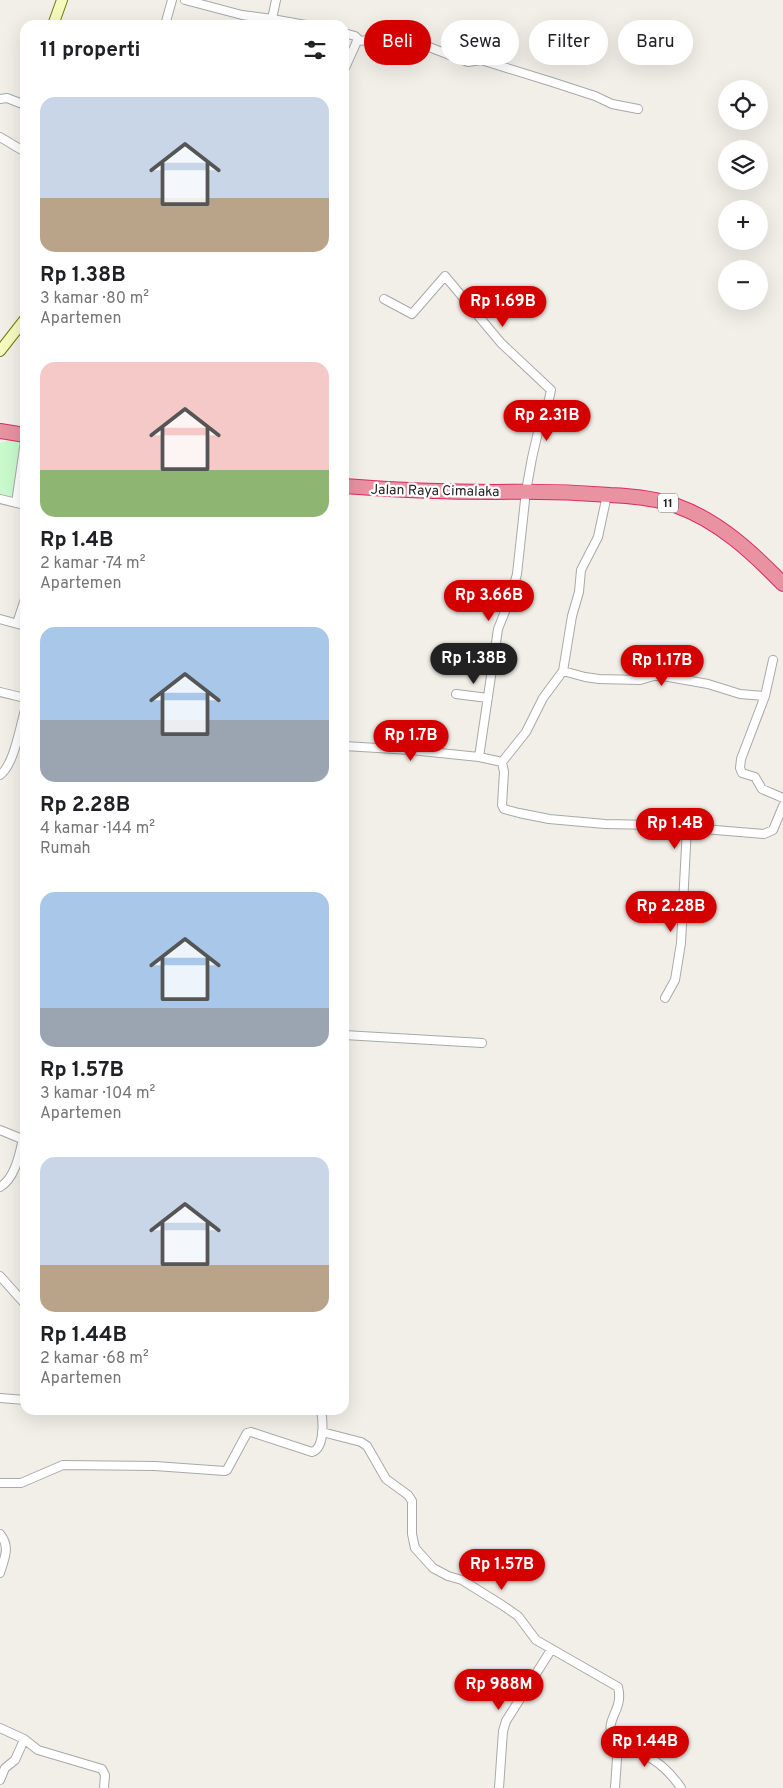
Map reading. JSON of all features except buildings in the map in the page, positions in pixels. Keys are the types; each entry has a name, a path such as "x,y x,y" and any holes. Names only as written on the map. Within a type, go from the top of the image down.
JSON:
{"highway":[{"path":"0,431 20,434"},
{"name":"Jalan Raya Cimalaka","path":"349,486 493,492 526,491"},
{"name":"11","path":"526,491 607,495 655,500 676,505 692,512 745,547 783,584"}],"street":[{"path":"55,20 62,0"},
{"path":"166,20 172,0"},
{"path":"185,0 264,20"},
{"path":"271,20 276,0"},
{"path":"358,41 369,40 378,29 405,41 416,42 468,62 481,60 561,85 612,104 638,109"},
{"path":"349,34 357,36 358,41 349,60"},
{"path":"0,99 7,98 20,103"},
{"path":"0,137 20,149"},
{"path":"384,299 412,314 444,276 501,343 551,390 547,408 541,419 526,491 517,574 512,595 498,629 479,758"},
{"path":"0,352 20,326"},
{"path":"16,503 20,475"},
{"path":"607,495 598,537 581,570 579,592 572,616 563,671 543,698 526,732 502,762 504,772 502,805 506,810 549,819 605,824 687,827 764,834 773,830 783,806"},
{"path":"0,499 20,504"},
{"path":"16,623 20,612"},
{"path":"0,619 20,624"},
{"path":"773,660 765,696 742,756 740,771 755,776 762,789 783,798"},
{"path":"563,671 585,677 599,678 640,680 654,676 663,676 708,684 740,694 765,696"},
{"path":"0,692 20,697"},
{"path":"456,694 488,698"},
{"path":"0,775 6,770 20,727"},
{"path":"349,746 479,758 502,762"},
{"path":"665,998 675,980 681,943 687,827"},
{"path":"349,1035 482,1043"},
{"path":"0,1130 20,1137"},
{"path":"0,1187 4,1185 13,1173 20,1151"},
{"path":"0,1276 20,1298"},
{"path":"0,1398 20,1400"},
{"path":"0,1483 21,1483 62,1465 155,1466 225,1471 234,1458 246,1433 255,1433 312,1452 318,1448 322,1432 321,1415"},
{"path":"322,1432 356,1440 367,1446 386,1480 408,1495 412,1501 412,1534 415,1548 433,1568 448,1576 462,1580 502,1605 518,1616 536,1640 618,1687 620,1698 610,1729 612,1735 618,1744 624,1748 643,1754 663,1766 681,1788"},
{"path":"0,1534 7,1547 0,1573"},
{"path":"499,1788 506,1721 551,1650"},
{"path":"0,1728 24,1740 38,1750 102,1769 105,1775 104,1788"},
{"path":"0,1780 5,1768 15,1760 24,1740"},
{"path":"615,1788 618,1744"}],"green space":[{"path":"20,437 20,473 16,503 0,499 0,443"}]}
